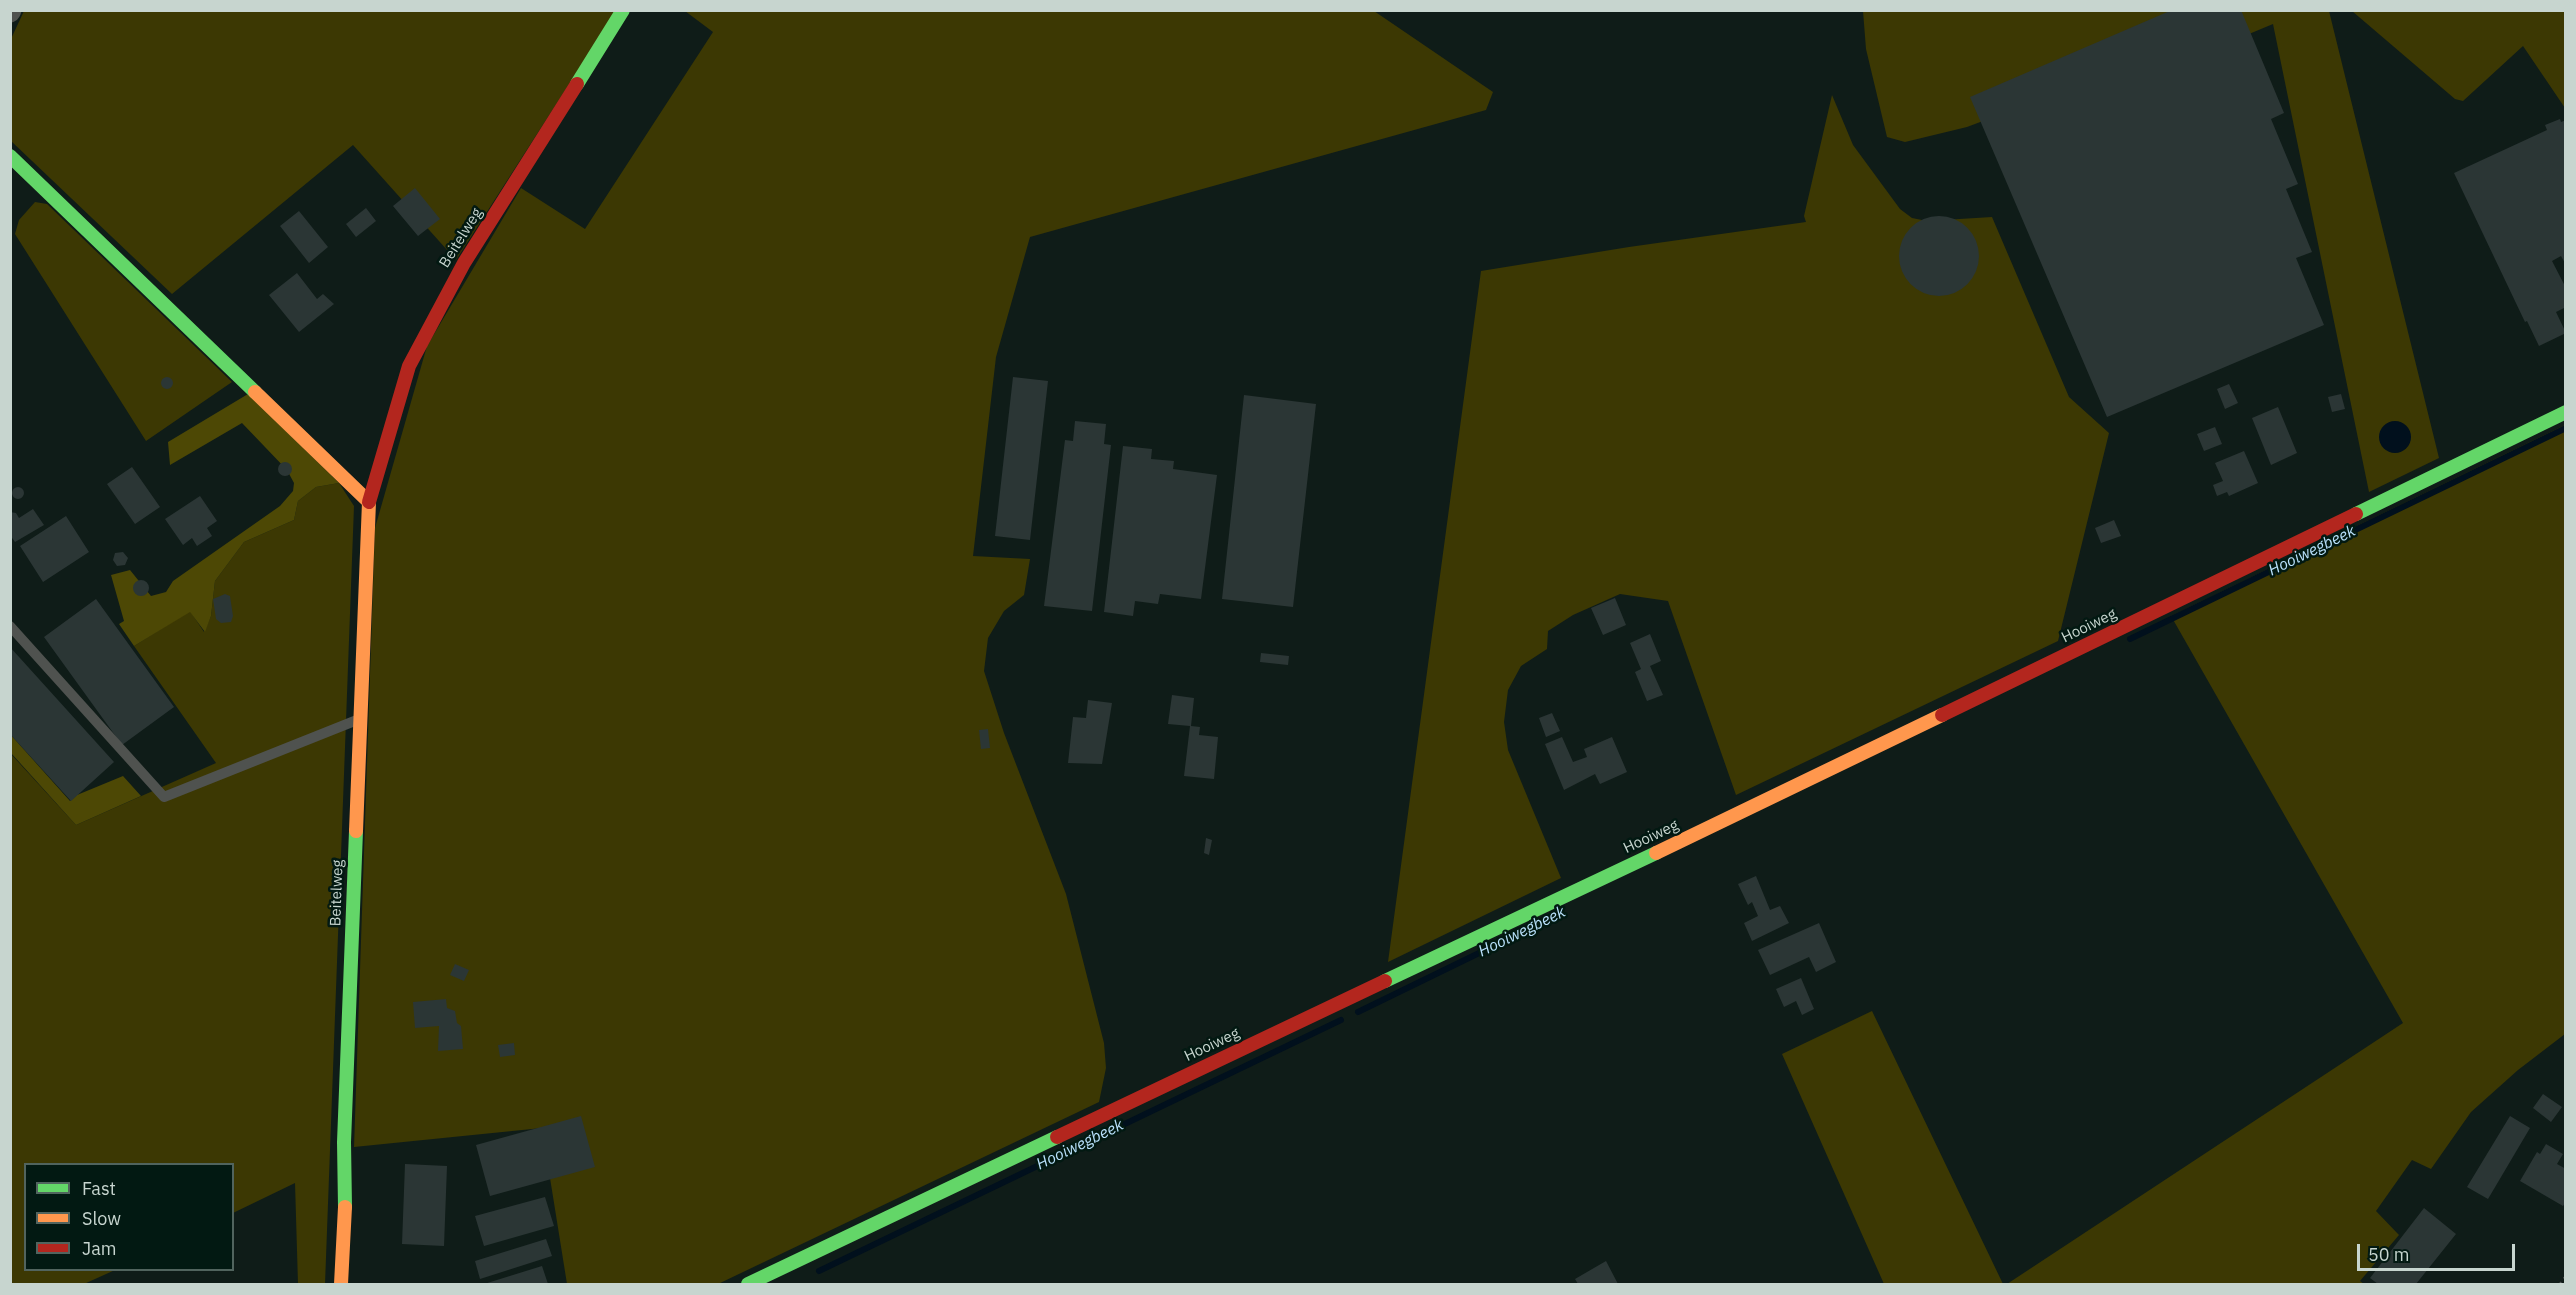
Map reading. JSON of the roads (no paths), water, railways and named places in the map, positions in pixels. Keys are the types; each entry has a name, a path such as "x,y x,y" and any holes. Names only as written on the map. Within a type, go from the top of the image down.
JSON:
{"street":[{"name":"Beitelweg","path":"341,1284 345,1228 344,1142 369,502 409,366 435,314 470,253 623,10"},
{"path":"10,156 369,502"},
{"name":"Hooiweg","path":"748,1284 1685,839 2565,412"}],"lane":[{"path":"10,626 164,798 360,719"}],"water":[{"path":"2395,421 2406,426 2411,437 2406,448 2395,453 2384,448 2379,437 2384,426"}],"waterway":[{"name":"Hooiwegbeek","path":"2130,639 2566,428"},
{"name":"Hooiwegbeek","path":"1358,1012 1514,936"},
{"name":"Hooiwegbeek","path":"819,1271 1341,1020"}]}
